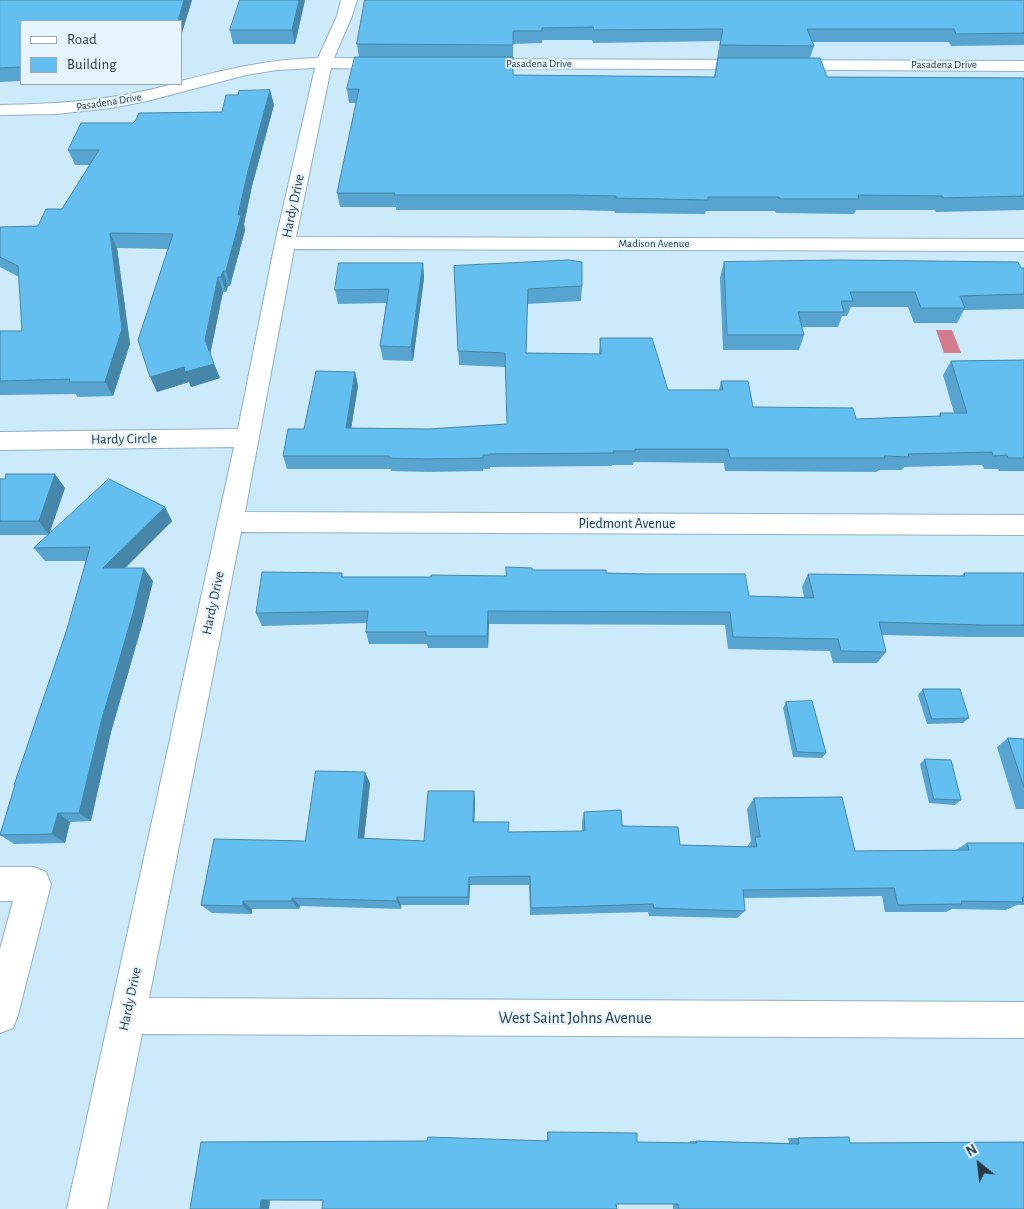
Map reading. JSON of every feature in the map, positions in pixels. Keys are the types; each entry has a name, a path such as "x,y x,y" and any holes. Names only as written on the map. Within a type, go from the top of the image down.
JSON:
{"street":[{"name":"Hardy Drive","path":"87,1209 248,438 285,243 324,63 347,10 349,0"},
{"name":"Pasadena Drive","path":"0,110 51,110 99,106 146,97 233,72 286,64 404,64"},
{"name":"Pasadena Drive","path":"464,64 1024,66"},
{"name":"Madison Avenue","path":"285,243 1024,245"},
{"name":"Hardy Circle","path":"0,441 248,438"},
{"name":"Piedmont Avenue","path":"230,522 1024,525"},
{"path":"0,884 34,884 0,1015"},
{"name":"West Saint Johns Avenue","path":"127,1016 1024,1020"}],"shaded area":[{"path":"936,330 952,330 961,353 944,353"}],"building":[{"path":"0,0 184,0 178,20 20,20 20,67 0,68"},
{"path":"240,0 299,0 292,30 230,30"},
{"path":"365,0 1024,0 1024,33 956,34 954,29 807,29 814,46 720,45 723,29 594,30 593,27 542,28 542,31 513,31 513,45 357,44"},
{"path":"355,57 513,57 513,75 715,77 718,58 820,58 827,77 1024,78 1024,196 943,198 942,196 858,195 859,199 708,197 708,200 570,195 394,195 395,193 337,193 359,89 347,89"},
{"path":"270,90 248,171 238,215 241,215 226,271 223,271 221,277 218,277 205,340 214,364 185,372 184,367 150,377 138,340 173,234 110,233 122,329 105,382 69,382 70,379 0,381 0,331 22,331 18,266 0,257 0,227 38,226 46,209 62,209 99,150 68,150 81,123 133,123 139,113 222,112 226,95 238,95 239,91"},
{"path":"569,260 582,262 582,286 528,289 526,353 601,354 600,338 652,338 668,390 723,390 721,381 748,381 753,407 853,408 856,419 941,416 940,413 967,413 951,361 1024,360 1024,458 1008,458 1007,455 993,456 992,452 908,454 909,457 884,456 885,458 730,458 728,449 635,449 635,451 613,451 614,453 489,454 483,455 483,458 426,459 389,458 389,456 283,456 288,429 304,429 316,371 355,372 346,428 429,429 507,424 505,353 458,351 454,266"},
{"path":"839,260 1018,262 1021,268 1024,268 1024,294 960,296 965,308 921,308 915,292 850,292 853,301 841,301 844,312 798,312 804,335 727,335 724,262"},
{"path":"339,263 423,263 411,347 380,346 389,289 335,290"},
{"path":"6,474 55,474 39,521 0,521 0,479 5,479"},
{"path":"109,479 165,507 103,568 144,568 133,613 101,722 79,813 58,813 52,834 0,835 14,785 67,629 90,547 34,548"},
{"path":"506,567 532,568 532,570 606,570 606,573 745,574 749,596 814,598 808,574 965,576 964,573 1024,573 1024,625 879,622 886,652 841,651 838,639 733,637 730,612 488,611 487,636 426,636 426,632 366,632 368,611 256,613 262,572 342,573 342,577 506,576"},
{"path":"923,689 960,689 969,718 932,719"},
{"path":"812,701 826,753 797,752 786,702"},
{"path":"1008,738 1024,739 1024,787"},
{"path":"925,759 951,760 961,800 934,799"},
{"path":"316,771 365,772 358,838 424,841 428,791 474,791 473,822 509,822 508,832 585,831 584,812 621,810 622,826 678,827 680,845 757,847 755,837 760,837 754,798 842,797 855,851 969,850 967,843 1024,843 1024,897 1022,897 1023,902 961,901 962,904 898,905 894,888 743,890 745,911 654,908 653,904 531,908 530,876 469,877 468,897 397,897 397,901 292,898 292,901 243,901 243,906 201,905 214,839 305,841"},
{"path":"548,1132 637,1133 637,1142 697,1143 696,1141 799,1144 798,1138 849,1137 850,1143 1024,1142 1024,1209 679,1209 678,1204 616,1204 617,1209 322,1209 323,1200 261,1200 260,1209 190,1209 201,1142 427,1141 428,1137 548,1141"}]}
